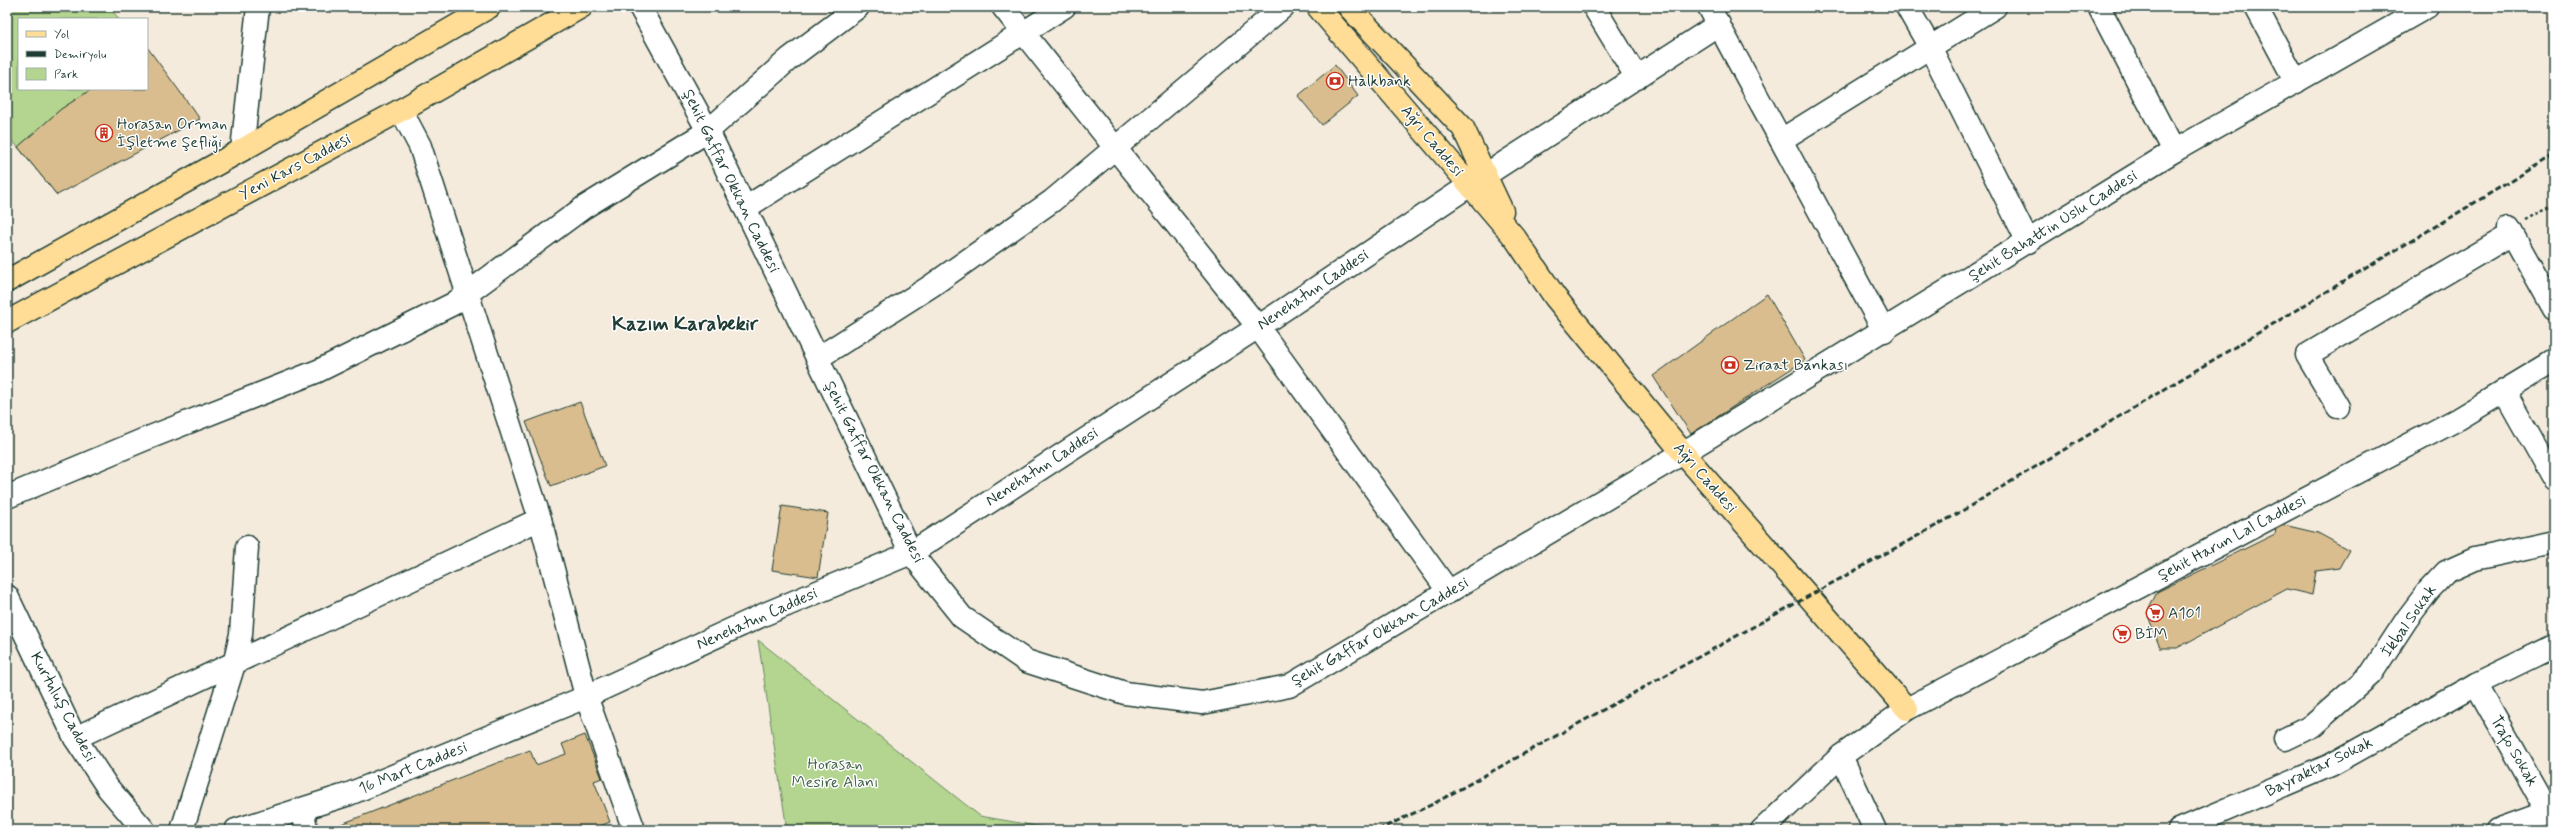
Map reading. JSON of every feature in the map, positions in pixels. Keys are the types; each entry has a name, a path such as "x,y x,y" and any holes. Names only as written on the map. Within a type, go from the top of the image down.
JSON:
{"main road":[{"path":"7,281 242,150 489,7"},
{"name":"Yeni Kars Caddesi","path":"7,322 401,110 580,7"},
{"name":"Ağrı Caddesi","path":"1318,7 1477,180 1554,297 1684,453 1907,709"},
{"name":"Ağrı Caddesi","path":"1349,7 1463,128 1477,180"}],"street":[{"path":"242,150 258,7"},
{"name":"Şehit Gaffar Okkan Caddesi","path":"640,7 708,131 911,552 962,617 1026,661 1125,693 1202,703 1290,686 1684,453"},
{"path":"7,497 143,440 318,371 453,304 583,208 708,131 789,59 858,7"},
{"path":"1003,7 1258,327 1449,592"},
{"path":"745,208 1064,7"},
{"path":"818,358 970,260 1052,201 1116,149 1283,7"},
{"path":"1594,7 1637,78"},
{"path":"1907,7 1930,47 2028,242"},
{"path":"1781,140 1995,7"},
{"path":"2099,7 2174,151"},
{"path":"2256,7 2296,82"},
{"name":"Şehit Bahattin Uslu Caddesi","path":"1684,453 2174,151 2427,7"},
{"path":"1714,16 1884,331"},
{"name":"Nenehatun Caddesi","path":"586,696 765,614 911,552 1258,327 1477,180 1637,78 1714,16"},
{"path":"401,110 420,146 466,295 540,518 586,696 634,830"},
{"path":"2338,407 2307,355 2510,231 2554,309"},
{"name":"Şehit Harun Lal Caddesi","path":"1762,830 1841,756 1907,709 2458,419 2554,361"},
{"path":"2504,391 2554,480"},
{"path":"75,738 540,518"},
{"name":"İkbal Sokak","path":"2285,739 2312,726 2371,674 2407,619 2429,590 2446,572 2475,559 2554,542"},
{"path":"182,830 235,661 240,634 247,547"},
{"name":"Kurtuluş Caddesi","path":"7,596 75,738 108,788 144,830"},
{"name":"Bayraktar Sokak","path":"2179,830 2331,765 2476,684 2554,646"},
{"name":"Trafo Sokak","path":"2476,684 2552,812"},
{"name":"16 Mart Caddesi","path":"236,830 305,820 349,794 586,696"},
{"path":"1841,756 1875,830"},
{"path":"2498,830 2552,812"}],"path":[{"path":"2510,231 2554,205"}],"green space":[{"path":"7,7 109,7 118,18 18,18 18,90 90,90 61,109 18,147 57,195 7,134"},
{"name":"Horasan Mesire Alanı","path":"758,640 980,816 1059,830 787,830"}],"building":[{"name":"Horasan Orman İşletme Şefliği","path":"148,48 200,119 57,195 18,147 61,109 90,90 148,90"},
{"path":"1335,65 1358,96 1322,125 1298,96"},
{"path":"1767,294 1805,360 1691,434 1653,376"},
{"path":"580,402 605,466 551,486 526,422"},
{"path":"782,506 828,513 818,577 772,570"},
{"path":"2284,525 2318,533 2349,550 2339,568 2316,571 2312,595 2287,589 2177,648 2160,648 2147,613 2157,592 2275,534 2276,529"},
{"path":"585,735 602,778 594,781 610,822 590,830 326,830 530,750 536,765 566,754 562,744"}],"railway":[{"path":"1378,830 1433,804 1957,514 2554,155"}],"place":[{"name":"Halkbank","path":"1335,81"},
{"name":"Horasan Orman İşletme Şefliği","path":"104,133"},
{"name":"Ziraat Bankası","path":"1730,365"},
{"name":"A101","path":"2155,613"},
{"name":"BİM","path":"2122,634"}],"district":[{"name":"Kazım Karabekir","path":"685,324"}]}
